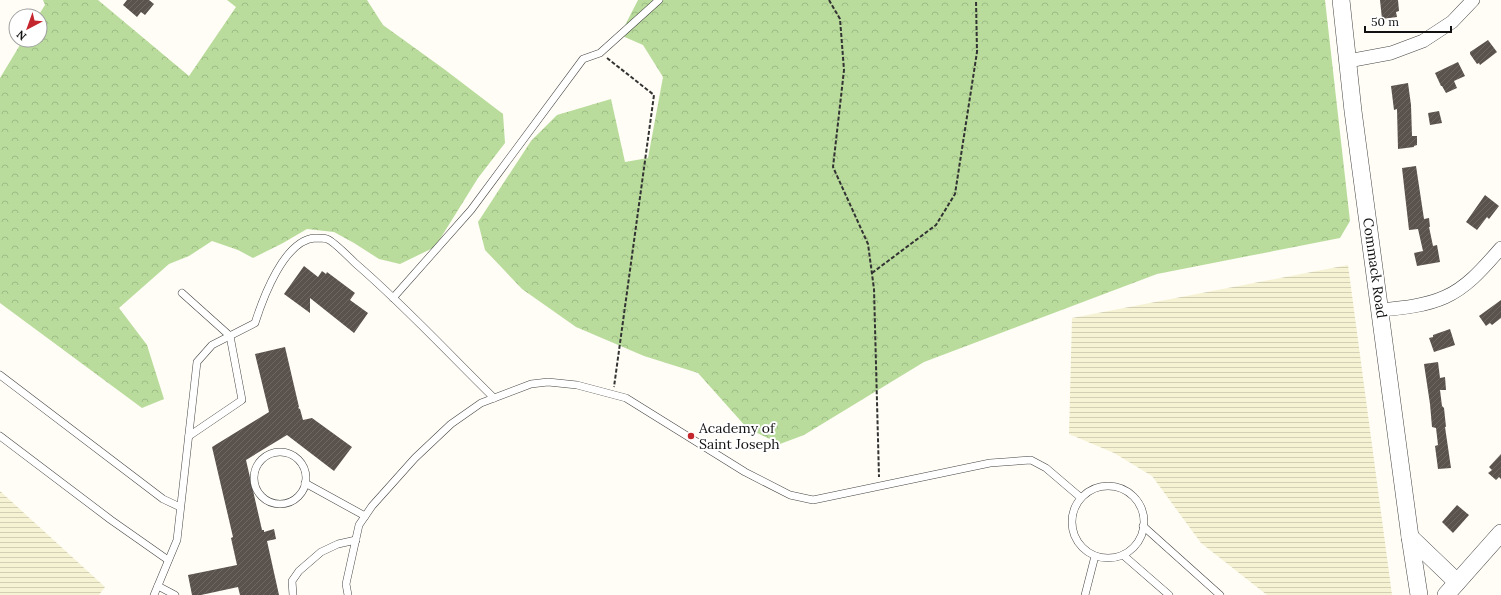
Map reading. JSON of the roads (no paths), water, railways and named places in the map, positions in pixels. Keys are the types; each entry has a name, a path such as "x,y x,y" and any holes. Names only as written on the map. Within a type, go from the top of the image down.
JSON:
{"street":[{"name":"Commack Road","path":"1341,0 1354,111 1419,595"},
{"path":"1348,61 1391,53 1423,41 1452,22 1474,0"},
{"path":"1381,310 1416,306 1445,298 1472,279 1501,248"},
{"path":"1446,595 1501,533"},
{"path":"1410,537 1457,582"}],"lane":[{"path":"393,298 471,210 583,59 600,53 659,0"},
{"path":"154,595 176,540 197,362 212,345 255,323 264,296 279,266 305,240 315,238 328,239 373,278 494,398"},
{"path":"182,293 230,336 242,400 189,436"},
{"path":"0,375 163,500 180,507"},
{"path":"348,595 346,584 359,525 372,506 415,458 451,424 481,403 531,384 548,382 577,385 626,398 745,472 790,495 813,500 990,464 1031,460 1046,468 1080,497"},
{"path":"0,436 111,520 168,560"},
{"path":"271,453 288,453 301,463 305,471 306,483 300,495 294,500 286,504 277,504 269,502 256,490 254,473 257,464 271,453"},
{"path":"306,483 365,516"},
{"path":"1106,485 1120,487 1132,495 1141,506 1144,520 1143,526 1142,534 1134,546 1123,555 1109,558 1095,556 1083,548 1074,537 1071,523 1073,509 1080,497 1092,488 1106,485"},
{"path":"1143,526 1220,595"},
{"path":"293,595 292,581 299,571 321,552 338,544 356,540"},
{"path":"1123,555 1169,595"},
{"path":"1085,595 1095,556"},
{"path":"158,586 174,595"}],"place":[{"name":"Academy of Saint Joseph","path":"691,436"}]}
